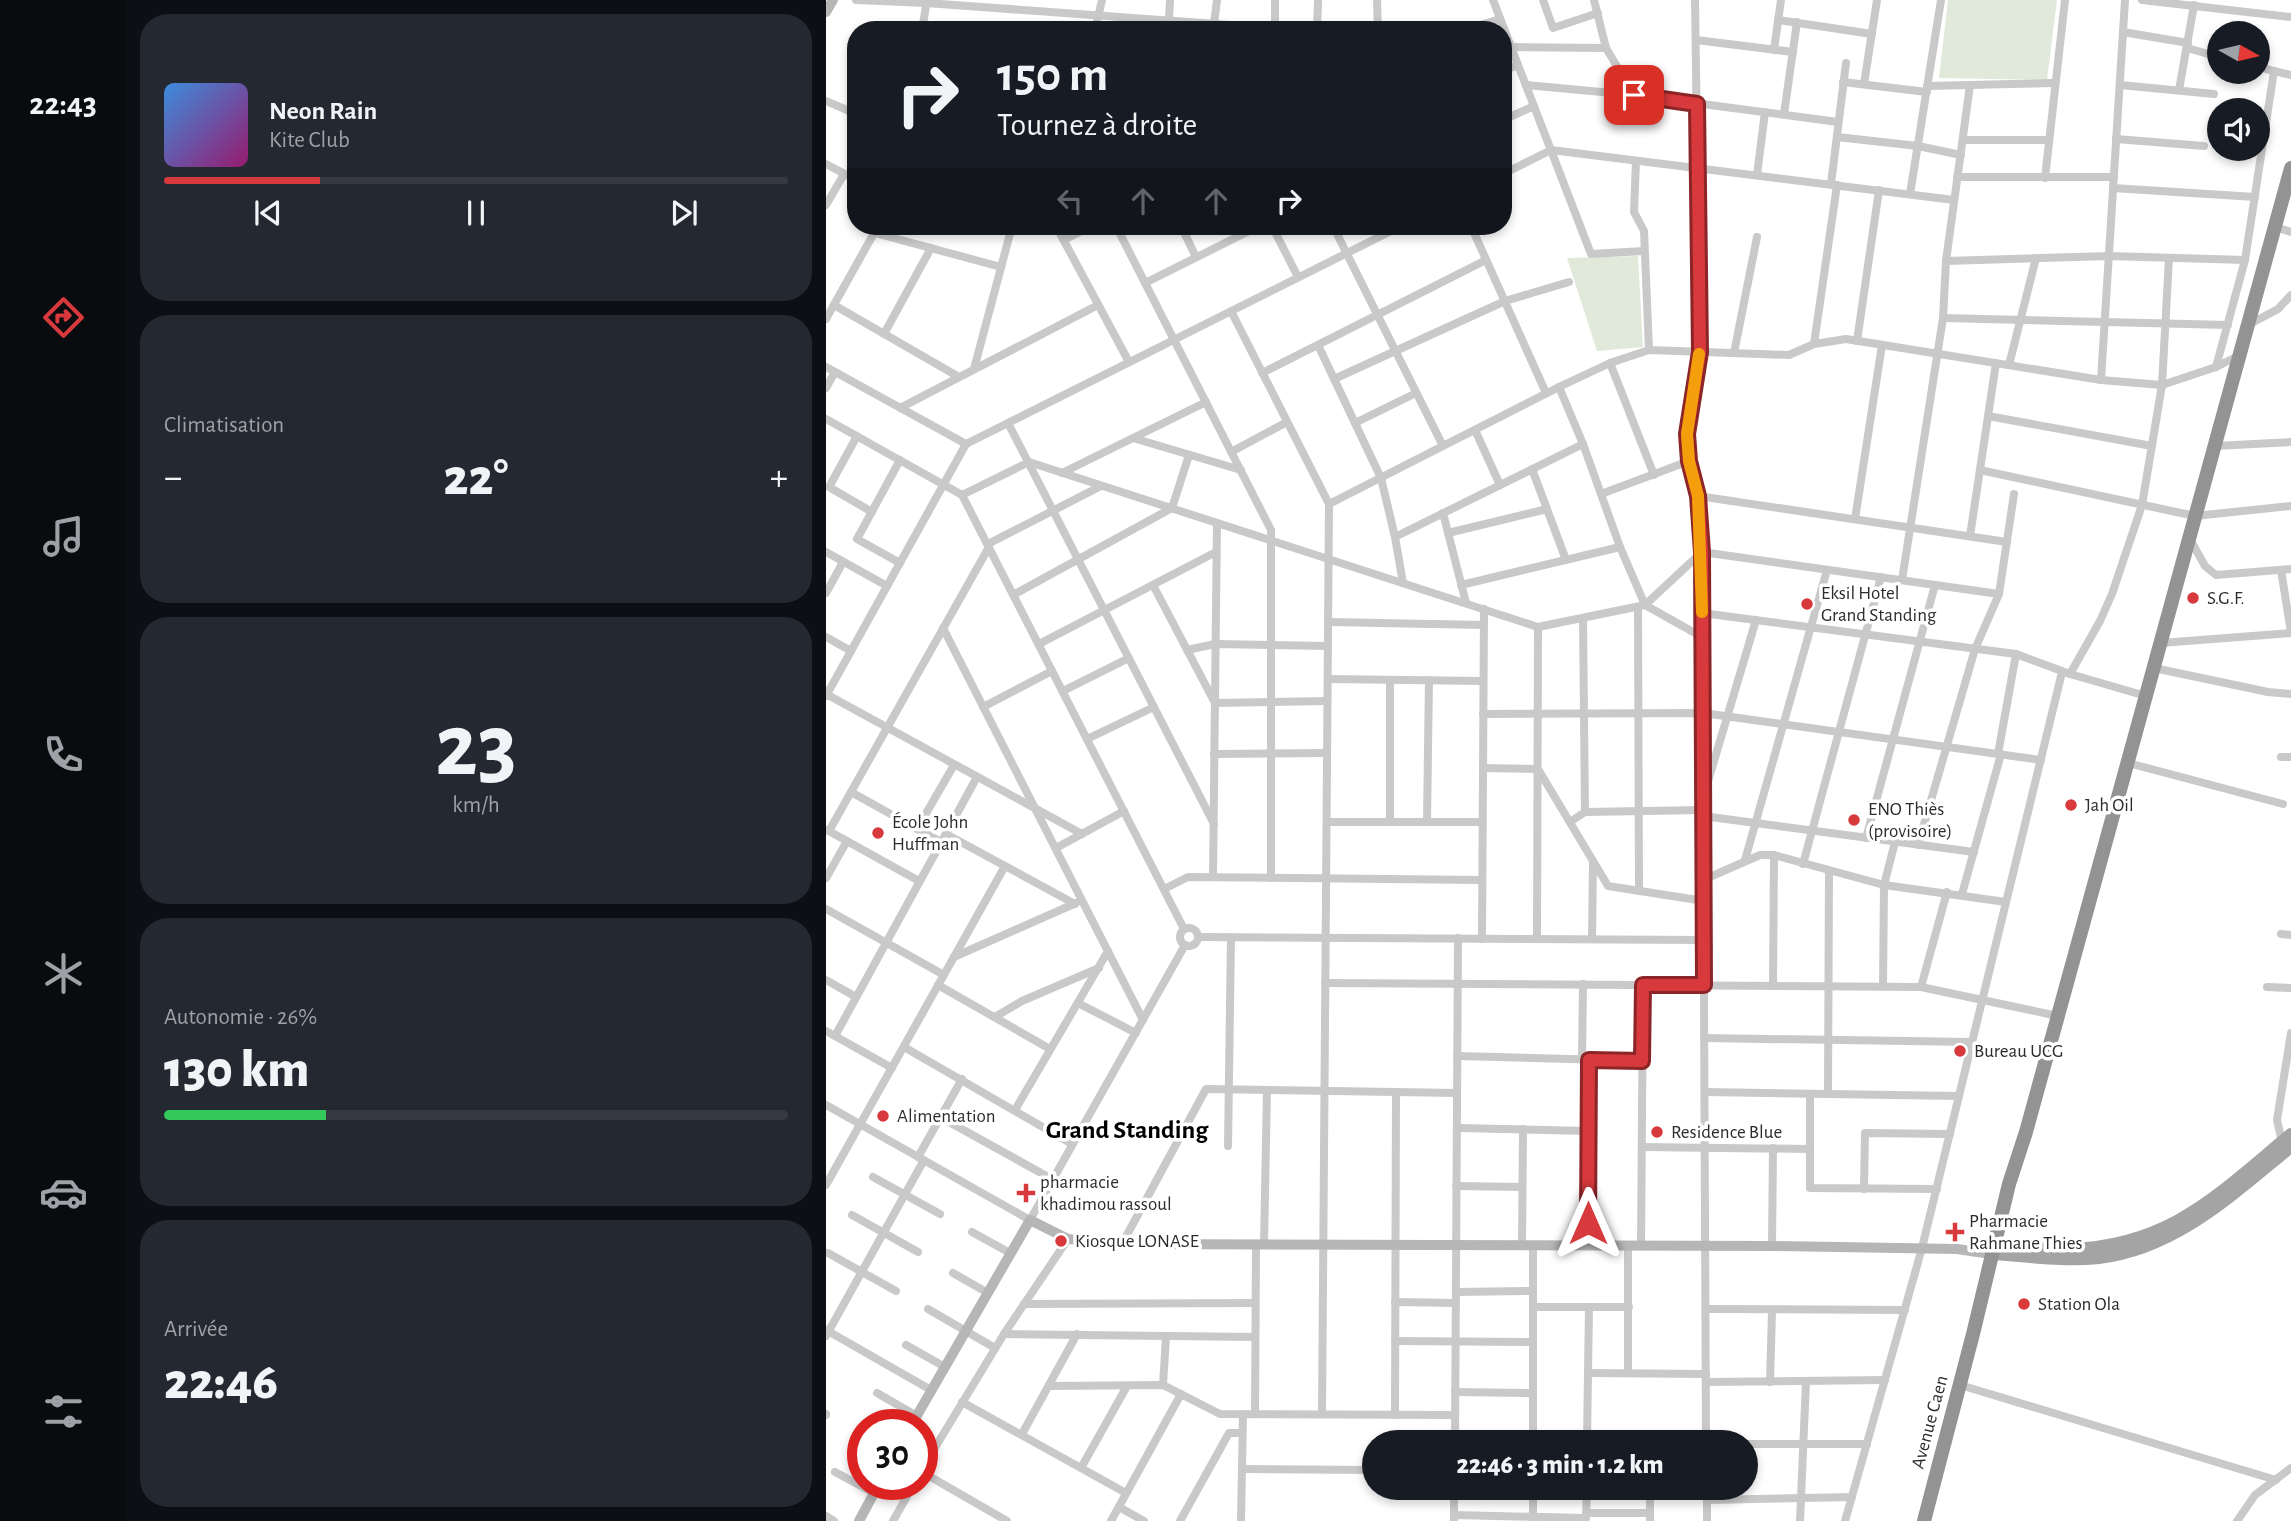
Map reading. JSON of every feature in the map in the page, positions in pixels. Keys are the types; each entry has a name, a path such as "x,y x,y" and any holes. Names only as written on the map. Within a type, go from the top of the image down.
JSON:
{"highway":[{"name":"Avenue Caen","path":"1924,1521 1973,1334 2017,1186 2026,1132 2291,168"}],"main road":[{"path":"1997,1249 2067,1259 2125,1254 2149,1246 2183,1229 2288,1141"}],"street":[{"path":"826,12 833,0"},
{"path":"856,0 926,1 1180,21"},
{"path":"1040,11 1042,0"},
{"path":"1097,21 1101,0"},
{"path":"1169,20 1170,0"},
{"path":"1214,21 1217,0"},
{"path":"1275,0 1275,21"},
{"path":"1317,21 1318,0"},
{"path":"1377,0 1378,21"},
{"path":"1493,0 1500,19 1493,21"},
{"path":"1543,0 1553,28 1598,13"},
{"path":"1594,0 1606,48 1634,95"},
{"path":"1695,0 1700,352 1687,434 1689,461 1698,496 1702,552 1706,1430"},
{"path":"1774,50 1781,0"},
{"path":"1864,84 1877,0"},
{"path":"1910,194 1941,0"},
{"path":"2045,178 2065,0"},
{"path":"2101,380 2125,0"},
{"path":"2142,0 2198,4 2291,17"},
{"path":"923,21 926,1"},
{"path":"2179,90 2198,4"},
{"path":"1778,19 1872,34"},
{"path":"1784,114 1797,22"},
{"path":"2123,32 2187,45 2207,52"},
{"path":"1696,40 1793,52"},
{"path":"1512,47 1606,48"},
{"path":"1512,50 1591,254 1644,251"},
{"path":"1814,344 1846,63"},
{"path":"1512,67 1518,65"},
{"path":"2270,70 2291,75"},
{"path":"2216,367 2245,260 2274,71"},
{"path":"1843,82 1927,89 2055,83"},
{"path":"1526,85 1634,95 1839,122"},
{"path":"1902,580 1943,318 1946,261 1970,85"},
{"path":"2120,85 2214,94"},
{"path":"826,101 847,110"},
{"path":"1512,116 1534,106"},
{"path":"1757,176 1765,112"},
{"path":"1837,137 1918,146 1961,155"},
{"path":"2116,139 2204,146"},
{"path":"1963,140 2049,140"},
{"path":"1512,170 1551,150 1954,200"},
{"path":"1636,161 1634,212 1644,231 1649,350"},
{"path":"826,164 847,176"},
{"path":"826,205 844,174"},
{"path":"1957,177 2114,177"},
{"path":"2113,188 2255,197"},
{"path":"1857,341 1879,190"},
{"path":"2275,227 2291,232"},
{"path":"826,319 873,235"},
{"path":"891,235 1001,267"},
{"path":"974,369 1010,235"},
{"path":"1061,235 1129,362"},
{"path":"1064,240 1074,235"},
{"path":"1121,235 1271,530 1270,878"},
{"path":"1185,235 1196,257"},
{"path":"1145,283 1241,235"},
{"path":"1277,235 1298,277"},
{"path":"1338,235 1443,446"},
{"path":"1082,834 826,695 966,444 1380,235"},
{"path":"1475,235 1546,393"},
{"path":"1734,353 1757,237"},
{"path":"884,334 931,248"},
{"path":"1946,261 2109,256 2245,260"},
{"path":"2009,365 2036,258"},
{"path":"1845,1521 1922,1248 2041,760 2066,673 2112,594 2142,505 2162,385 2169,258"},
{"path":"1262,373 1486,260"},
{"path":"1334,379 1505,301 1569,282"},
{"path":"2248,325 2278,309 2291,295"},
{"path":"834,305 959,377"},
{"path":"900,408 1098,305"},
{"path":"1231,311 1329,504 1322,1415"},
{"path":"1943,318 2228,325"},
{"path":"1329,504 1546,393 1610,363 1649,350 1789,355 1814,344 1846,339 2101,380 2162,385 2216,367 2240,355"},
{"path":"1318,345 1381,478 1403,583"},
{"path":"1855,519 1882,345"},
{"path":"1610,363 1654,475"},
{"path":"1970,536 1996,363"},
{"path":"826,367 966,444"},
{"path":"826,388 835,372"},
{"path":"1559,387 1583,444 1641,606 1639,891"},
{"path":"1355,423 1416,393"},
{"path":"1062,473 1206,402"},
{"path":"1988,416 2152,446"},
{"path":"826,419 962,495 1184,929"},
{"path":"1231,452 1287,422"},
{"path":"1008,423 1214,824"},
{"path":"1475,430 1500,485"},
{"path":"857,436 829,487 872,512"},
{"path":"1133,438 1241,470"},
{"path":"2215,446 2291,442"},
{"path":"1395,537 1583,444"},
{"path":"1013,595 1172,509 1189,455"},
{"path":"900,460 857,538 900,563"},
{"path":"1601,494 1689,461"},
{"path":"962,495 1029,462 1538,627 1641,606 1702,552 1999,594"},
{"path":"1532,470 1566,560"},
{"path":"1980,470 2196,516 2291,506"},
{"path":"919,881 828,830 988,546 1101,486"},
{"path":"1918,845 1975,649 1999,594 2014,494"},
{"path":"1698,496 2007,542"},
{"path":"1448,533 1547,509"},
{"path":"1443,513 1466,603"},
{"path":"1213,877 1217,523"},
{"path":"2190,539 2205,566 2216,575 2291,569"},
{"path":"1461,584 1620,547"},
{"path":"826,552 887,586"},
{"path":"1039,644 1216,552"},
{"path":"826,593 843,562"},
{"path":"1745,860 1827,570"},
{"path":"2161,643 2291,632 2281,570"},
{"path":"1803,864 1881,577"},
{"path":"1153,585 1214,703"},
{"path":"1866,838 1934,585"},
{"path":"1641,606 1702,637"},
{"path":"1482,939 1484,609"},
{"path":"1702,613 2016,654 2066,673 2146,696"},
{"path":"1583,618 1585,812"},
{"path":"1703,798 1756,620"},
{"path":"1328,622 1484,625"},
{"path":"1536,939 1538,627"},
{"path":"943,628 1056,848 1078,902 1108,951 1143,1020"},
{"path":"826,637 851,651"},
{"path":"1187,650 1215,644 1328,646"},
{"path":"1962,894 2000,754 2016,654"},
{"path":"1063,691 1129,658"},
{"path":"2154,668 2291,695"},
{"path":"984,707 1052,671"},
{"path":"1328,679 1483,681"},
{"path":"1390,822 1391,680"},
{"path":"1427,822 1429,680"},
{"path":"1214,703 1327,701"},
{"path":"1087,739 1154,707"},
{"path":"1483,714 1703,713 2041,760"},
{"path":"1214,754 1327,753"},
{"path":"2281,757 2291,757"},
{"path":"2128,763 2283,804"},
{"path":"917,829 954,765"},
{"path":"1483,768 1538,769"},
{"path":"1538,769 1608,886 1704,901"},
{"path":"835,1036 976,777"},
{"path":"851,792 917,829 1005,866 1078,902"},
{"path":"1056,848 1124,811"},
{"path":"1570,822 1585,812 1703,813 1756,823 1974,852"},
{"path":"1326,822 1482,822"},
{"path":"826,878 847,841"},
{"path":"1883,986 1884,885 1895,842"},
{"path":"1703,880 1745,860 1760,855 1774,855 1884,885 2006,902"},
{"path":"1773,986 1774,855"},
{"path":"1592,939 1593,860"},
{"path":"826,1185 1005,866"},
{"path":"1828,1094 1829,871"},
{"path":"1164,889 1188,877 1482,880"},
{"path":"1922,987 1947,892"},
{"path":"954,957 1078,902"},
{"path":"826,909 944,975"},
{"path":"1184,929 1194,929 1198,937"},
{"path":"1184,929 1180,937 1185,944"},
{"path":"2281,934 2291,935"},
{"path":"1198,937 1704,940"},
{"path":"1185,944 1194,944 1198,937"},
{"path":"1228,1146 1231,937"},
{"path":"1455,1430 1458,938"},
{"path":"921,1409 1185,944"},
{"path":"1015,1110 1108,951"},
{"path":"995,1017 1022,1001 1099,968"},
{"path":"826,980 856,997"},
{"path":"1325,982 1922,987 2058,1016"},
{"path":"1583,984 1588,1130 1588,1245"},
{"path":"938,985 1050,1049"},
{"path":"1641,1246 1643,985"},
{"path":"2267,988 2291,988"},
{"path":"1078,1003 1136,1033"},
{"path":"826,1031 892,1068"},
{"path":"1704,1038 1972,1042"},
{"path":"2288,1141 2277,1120 2290,1039"},
{"path":"904,1047 1072,1144"},
{"path":"1457,1056 1642,1061"},
{"path":"931,1390 827,1333 905,1195 940,1117 962,1079"},
{"path":"1122,1244 1206,1089 1457,1093"},
{"path":"1255,1414 1255,1303 1267,1090"},
{"path":"1395,1415 1396,1092"},
{"path":"1704,1092 1959,1096"},
{"path":"1810,1094 1810,1188 1937,1189"},
{"path":"826,1117 829,1107 1068,1239 1122,1244 1997,1249"},
{"path":"940,1117 1052,1179"},
{"path":"1457,1128 1588,1130"},
{"path":"1523,1129 1522,1187 1533,1291 1533,1430"},
{"path":"1864,1189 1865,1133 1950,1134"},
{"path":"1642,1147 1810,1149"},
{"path":"1772,1246 1773,1148"},
{"path":"873,1177 940,1214"},
{"path":"1456,1186 1522,1187"},
{"path":"852,1214 918,1252"},
{"path":"972,1232 1010,1253"},
{"path":"938,1443 995,1348 1068,1239"},
{"path":"1628,1246 1628,1373"},
{"path":"828,1253 896,1291"},
{"path":"953,1273 988,1293"},
{"path":"1456,1292 1533,1291"},
{"path":"1395,1302 1455,1303"},
{"path":"1024,1304 1255,1303"},
{"path":"1533,1307 1629,1307"},
{"path":"1587,1430 1588,1307"},
{"path":"928,1309 995,1348"},
{"path":"1706,1309 1905,1310"},
{"path":"1770,1382 1772,1310"},
{"path":"1004,1334 1255,1337"},
{"path":"1022,1434 1077,1335"},
{"path":"1163,1385 1166,1337"},
{"path":"1395,1340 1533,1342"},
{"path":"906,1345 945,1367"},
{"path":"1588,1373 1770,1382 1885,1380"},
{"path":"1800,1521 1806,1382"},
{"path":"1081,1468 1127,1385"},
{"path":"1049,1386 1163,1385 1220,1414 1455,1415"},
{"path":"1960,1385 2276,1480"},
{"path":"1455,1392 1533,1393"},
{"path":"877,1393 900,1409"},
{"path":"1111,1521 1181,1394"},
{"path":"962,1402 1126,1493"},
{"path":"1241,1521 1243,1414"},
{"path":"1180,1521 1229,1433 1242,1433"},
{"path":"1758,1444 1867,1444"},
{"path":"2236,1521 2255,1495 2291,1468"},
{"path":"1242,1469 1362,1470"},
{"path":"835,1472 847,1477"},
{"path":"938,1480 1007,1521"},
{"path":"1758,1499 1852,1497"},
{"path":"859,1521 870,1500"},
{"path":"893,1521 905,1500"},
{"path":"1454,1500 1454,1518 1650,1517"},
{"path":"1533,1500 1533,1519"},
{"path":"1707,1500 1707,1521"},
{"path":"1119,1507 1144,1521"},
{"path":"826,1516 834,1521"}],"green space":[{"path":"1948,0 2057,0 2047,80 1939,78"},
{"path":"1638,256 1643,347 1597,351 1567,258"}],"slow traffic":[{"path":"1699,354 1687,434 1689,461 1698,496 1702,612"}],"place":[{"name":"S.G.F.","path":"2193,598"},
{"name":"Eksil Hotel Grand Standing","path":"1807,604"},
{"name":"Jah Oil","path":"2071,805"},
{"name":"ENO Thiès (provisoire)","path":"1854,820"},
{"name":"École John Huffman","path":"878,833"},
{"name":"Bureau UCG","path":"1960,1051"},
{"name":"Alimentation","path":"883,1116"},
{"name":"Residence Blue","path":"1657,1132"},
{"name":"pharmacie khadimou rassoul","path":"1026,1193"},
{"name":"Pharmacie Rahmane Thies","path":"1955,1232"},
{"name":"Kiosque LONASE","path":"1061,1241"},
{"name":"Station Ola","path":"2024,1304"}],"district":[{"name":"Grand Standing","path":"1127,1130"}],"route":[{"path":"1588,1223 1589,1060 1642,1061 1643,985 1704,985 1702,552 1698,496 1689,461 1687,434 1700,352 1697,104 1634,95"}]}
